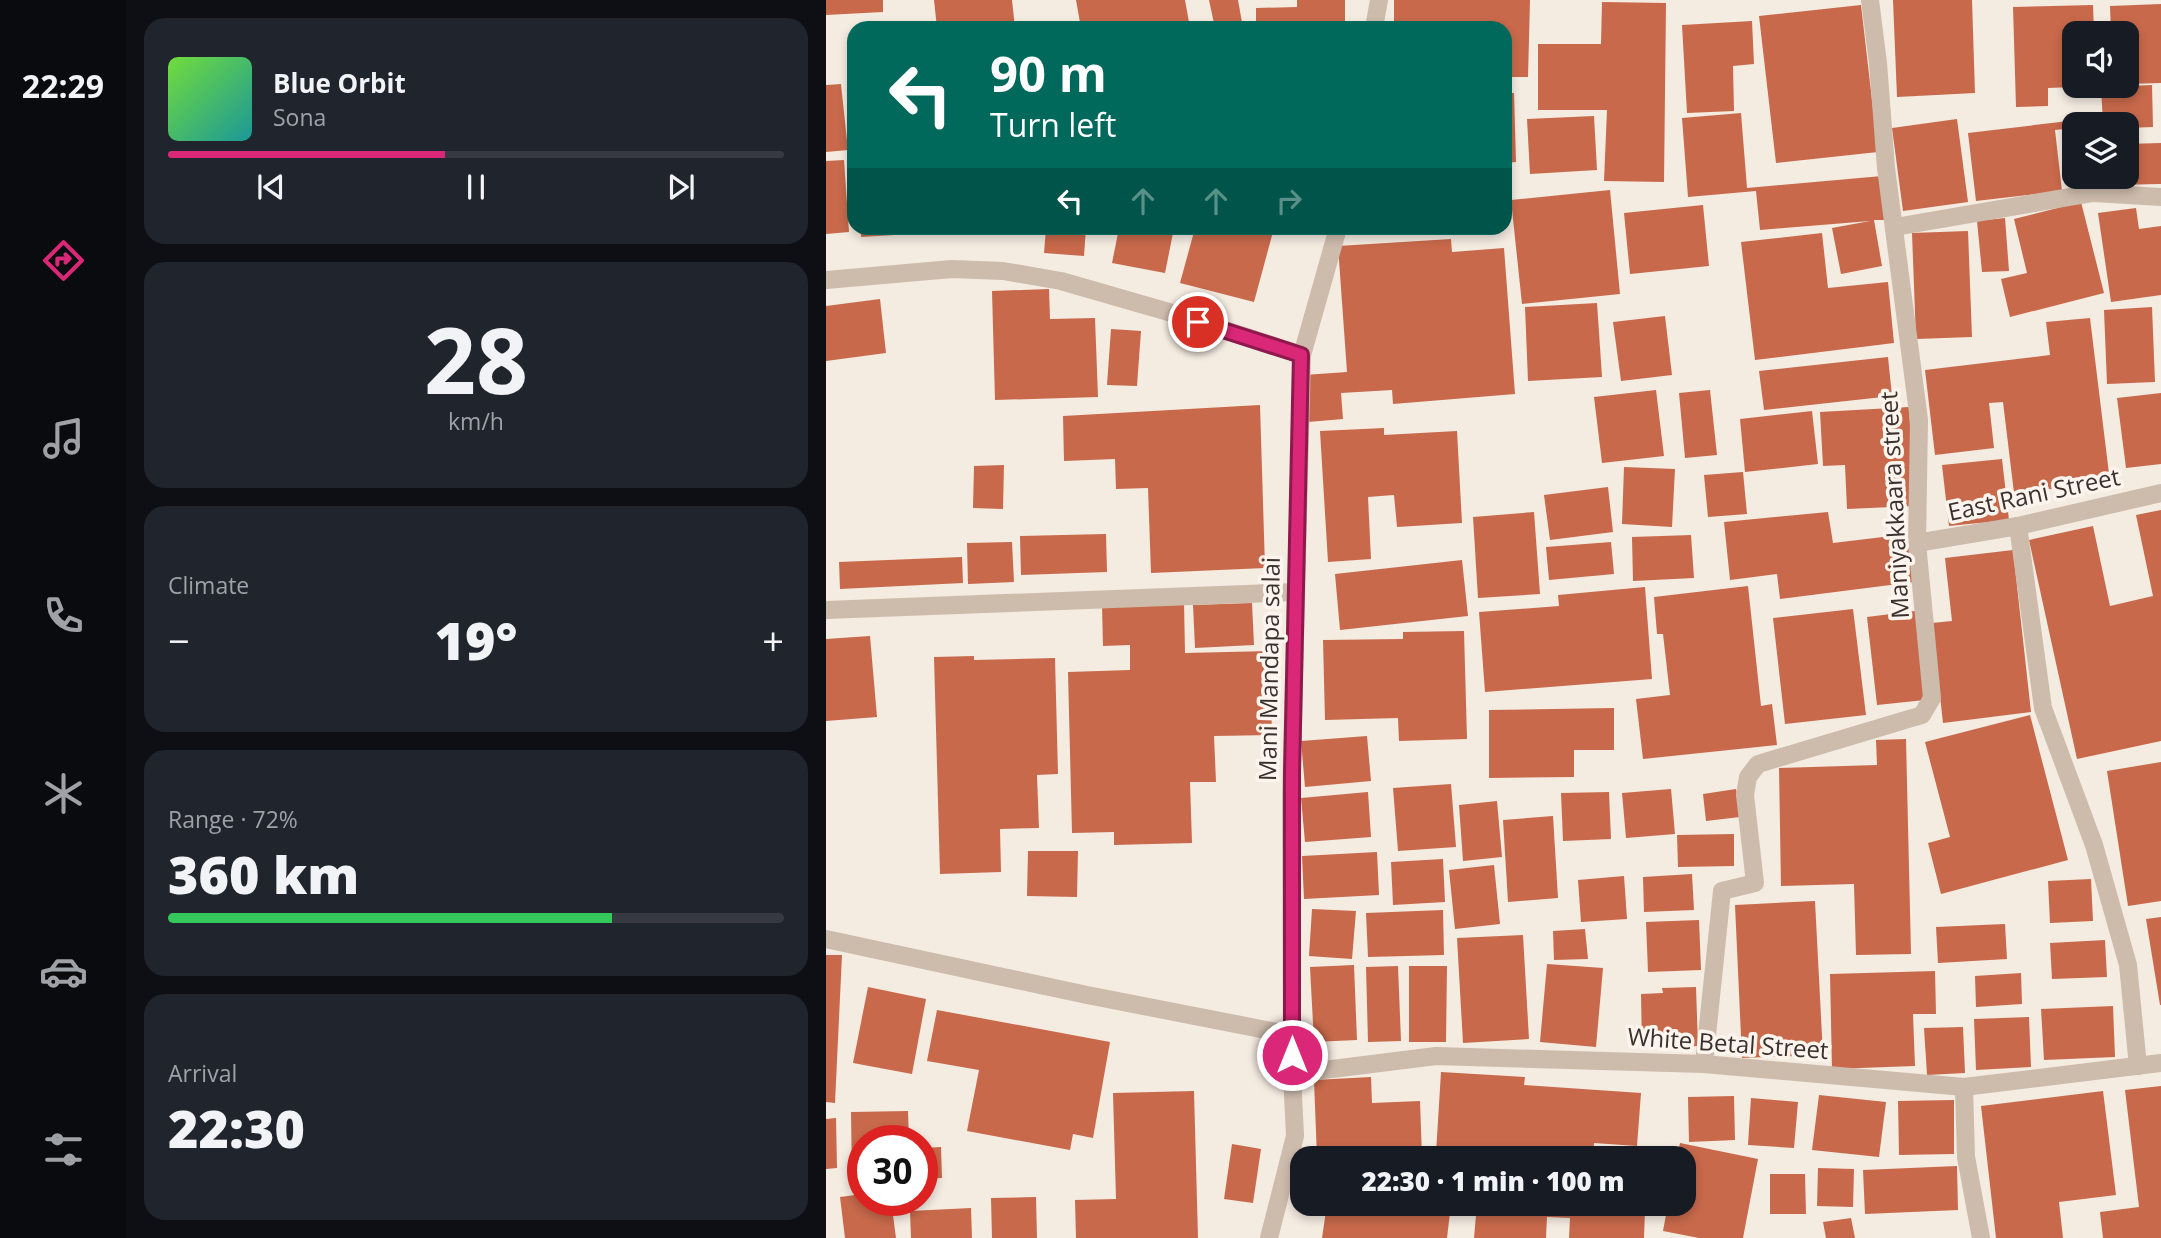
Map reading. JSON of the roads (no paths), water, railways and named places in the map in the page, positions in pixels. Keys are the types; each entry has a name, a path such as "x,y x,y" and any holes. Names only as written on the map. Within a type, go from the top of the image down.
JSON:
{"street":[{"path":"1375,21 1379,0"},
{"name":"Maniyakkaara street","path":"1703,1064 1722,891 1755,883 1745,795 1748,777 1758,764 1922,715 1932,698 1917,544 1919,420 1886,168 1870,0"},
{"path":"1895,228 2094,193 2161,197"},
{"name":"Mani Mandapa salai","path":"1269,1238 1295,1136 1292,1074 1292,798 1301,355 1336,235"},
{"path":"826,280 952,269 1003,271 1061,281 1172,313 1301,355"},
{"name":"East Rani Street","path":"1917,544 2018,526 2161,493"},
{"path":"2018,526 2043,708 2094,845 2128,965 2138,1066"},
{"path":"826,610 1295,592"},
{"path":"826,939 1087,995 1292,1035"},
{"name":"White Betal Street","path":"1292,1074 1436,1056 1703,1064 1964,1087 2161,1063"},
{"path":"1964,1087 1966,1157 1980,1238"}]}
